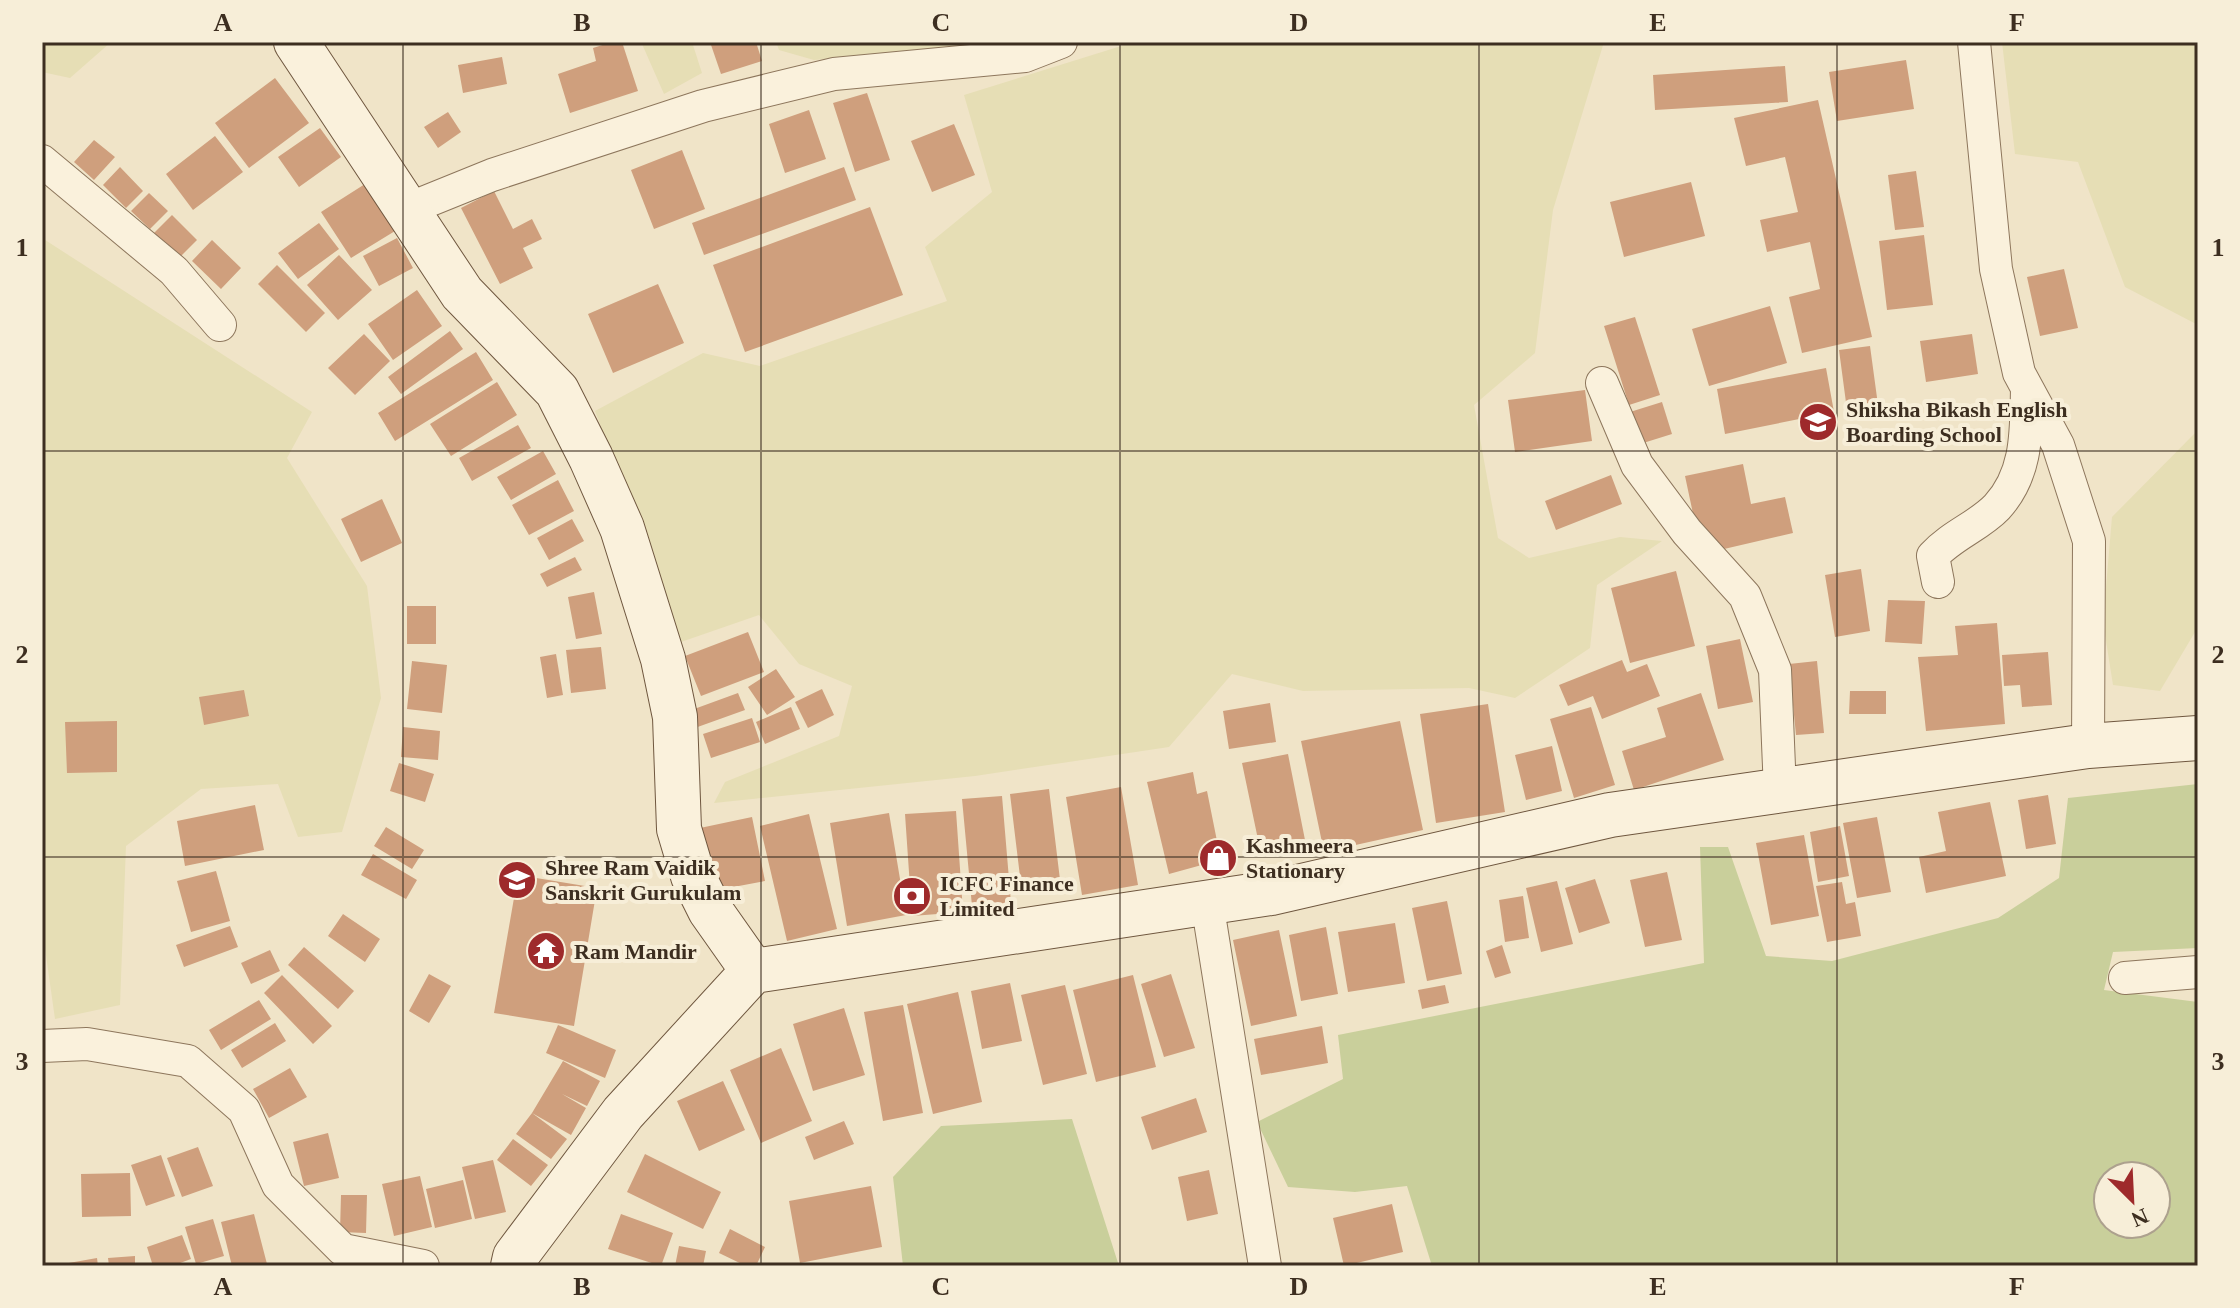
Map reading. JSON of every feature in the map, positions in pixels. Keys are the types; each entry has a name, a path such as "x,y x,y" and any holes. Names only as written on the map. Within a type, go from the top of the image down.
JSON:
{"street":[{"path":"296,42 462,293 557,391 622,528 663,659 675,717 677,801 682,841 693,876 710,910 753,971"},
{"path":"408,209 492,175 703,106 834,74 1025,56 1061,42"},
{"path":"1974,42 1996,269 2019,373 2058,445 2089,541 2088,746"},
{"path":"42,161 174,271 220,325"},
{"path":"1602,383 1637,465 1687,532 1745,596 1775,670 1780,791"},
{"path":"1938,582 1933,556 1948,539 1996,508 2015,480 2026,448 2027,388"},
{"path":"513,1266 515,1257 623,1113 753,971 1271,893 1610,815 2088,746 2198,738"},
{"path":"1207,902 1265,1266"},
{"path":"2125,978 2198,972"},
{"path":"42,1046 87,1044 188,1061 244,1110 278,1185 343,1250 423,1266"}],"shaded area":[{"path":"42,42 111,42 70,78 42,72"},
{"path":"628,42 692,42 702,73 664,94 642,44"},
{"path":"776,42 1027,42 814,60 779,50"},
{"path":"1134,42 1604,42 1553,210 1535,353 1474,405 1498,538 1529,558 1620,537 1662,541 1597,585 1590,648 1515,698 1469,688 1303,691 1232,674 1169,747 975,776 714,803 725,782 839,736 852,686 799,664 759,615 681,642 595,411 703,353 760,366 947,301 925,247 992,192 964,95"},
{"path":"2002,42 2198,42 2198,325 2125,287 2078,162 2015,154"},
{"path":"42,238 312,412 287,458 367,586 381,698 342,832 298,837 278,784 201,789 126,846 120,1005 55,1019 42,927"},
{"path":"2198,430 2198,627 2160,691 2113,685 2103,622 2112,517"}],"green space":[{"path":"2198,784 2198,948 2113,952 2104,990 2198,1002 2198,1266 1432,1266 1407,1186 1355,1192 1288,1187 1257,1122 1343,1079 1338,1035 1704,963 1700,847 1728,847 1766,956 1832,961 1998,918 2059,878 2068,798"},
{"path":"1072,1119 1119,1266 903,1266 893,1177 941,1126"}],"building":[{"path":"622,42 638,91 570,113 558,74 596,61 593,48"},
{"path":"710,42 756,42 762,61 721,74"},
{"path":"502,57 507,84 463,93 458,65"},
{"path":"1906,60 1914,109 1837,121 1829,72"},
{"path":"1785,66 1788,102 1655,110 1653,75"},
{"path":"275,78 309,123 249,168 215,123"},
{"path":"867,93 890,160 855,172 833,103"},
{"name":"Shiksha Bikash English Boarding School","path":"1818,100 1872,337 1802,353 1789,297 1820,289 1810,242 1767,252 1760,220 1798,212 1785,157 1746,166 1734,118"},
{"path":"809,110 826,159 785,173 769,124"},
{"path":"448,112 461,132 438,148 424,127"},
{"path":"954,124 975,175 932,192 911,141"},
{"path":"320,128 341,157 299,187 278,157"},
{"path":"215,136 243,172 193,210 166,174"},
{"path":"94,140 115,157 94,180 74,162"},
{"path":"682,150 705,209 654,229 631,170"},
{"path":"120,167 143,191 126,208 103,185"},
{"path":"844,167 856,200 704,255 692,223"},
{"path":"1916,171 1924,227 1895,230 1888,175"},
{"path":"1691,182 1705,236 1624,257 1610,202"},
{"path":"365,184 395,231 351,258 321,212"},
{"path":"494,191 513,229 532,219 542,239 523,248 533,268 500,284 461,208"},
{"path":"149,193 168,211 150,229 131,211"},
{"path":"870,207 903,295 745,352 713,265"},
{"path":"172,215 197,240 178,259 153,234"},
{"path":"319,223 339,249 298,279 278,253"},
{"path":"1924,235 1933,305 1887,310 1879,241"},
{"path":"397,238 413,268 379,286 363,256"},
{"path":"212,240 241,268 221,289 192,261"},
{"path":"339,255 372,290 338,320 307,285"},
{"path":"277,265 325,313 306,332 258,284"},
{"path":"2064,269 2078,328 2040,336 2027,277"},
{"path":"658,284 684,343 613,373 588,314"},
{"path":"417,290 442,326 393,360 368,324"},
{"path":"1770,306 1787,363 1709,386 1692,329"},
{"path":"1635,317 1660,395 1629,405 1604,326"},
{"path":"450,331 463,349 401,394 388,377"},
{"path":"364,334 390,361 355,395 328,368"},
{"path":"1972,334 1978,374 1926,382 1920,341"},
{"path":"1870,346 1878,405 1847,410 1839,350"},
{"path":"476,352 493,380 395,441 378,413"},
{"path":"1826,368 1834,412 1725,434 1717,389"},
{"path":"497,382 517,415 451,456 430,424"},
{"path":"1585,390 1592,441 1515,452 1508,400"},
{"path":"1662,402 1672,434 1640,444 1630,412"},
{"path":"518,425 531,448 472,481 459,458"},
{"path":"543,451 556,474 511,500 497,477"},
{"path":"1743,464 1751,504 1785,497 1793,533 1724,549 1698,537 1685,476"},
{"path":"1611,475 1622,504 1556,530 1545,501"},
{"path":"558,480 574,511 529,535 512,505"},
{"path":"382,499 402,543 361,562 341,519"},
{"path":"572,519 584,541 549,560 537,538"},
{"path":"575,557 582,570 547,587 540,574"},
{"path":"1861,569 1870,631 1835,637 1825,575"},
{"path":"1676,571 1695,646 1630,663 1611,588"},
{"path":"594,592 602,634 576,639 568,597"},
{"path":"1888,600 1925,601 1922,644 1885,642"},
{"path":"407,606 436,606 436,644 407,644"},
{"path":"1997,623 2005,724 1926,731 1918,657 1958,655 1955,626"},
{"path":"748,632 764,672 701,696 685,656"},
{"path":"1740,639 1753,702 1718,709 1706,646"},
{"path":"601,647 606,689 571,693 566,650"},
{"path":"2048,652 2052,705 2022,707 2020,685 2004,686 2002,655"},
{"path":"556,654 563,695 547,698 540,657"},
{"path":"1622,660 1627,672 1647,664 1660,696 1602,719 1593,696 1568,706 1559,685"},
{"path":"412,661 447,665 442,713 407,709"},
{"path":"1817,661 1824,733 1796,735 1789,664"},
{"path":"776,669 795,697 767,715 748,687"},
{"path":"822,689 834,715 808,728 795,702"},
{"path":"244,690 249,716 204,725 199,697"},
{"path":"1850,691 1886,691 1886,714 1849,714"},
{"path":"738,693 745,710 692,729 686,712"},
{"path":"1701,693 1724,760 1634,790 1622,751 1666,737 1657,708"},
{"path":"1270,703 1276,742 1229,749 1223,711"},
{"path":"1488,704 1505,812 1436,823 1420,714"},
{"path":"791,707 800,729 765,744 756,722"},
{"path":"1591,707 1615,785 1574,798 1550,719"},
{"path":"752,718 760,742 711,758 703,734"},
{"path":"117,721 117,772 67,773 65,722"},
{"path":"1400,721 1423,830 1324,852 1301,741"},
{"path":"403,727 440,731 438,760 401,757"},
{"path":"1552,746 1562,791 1526,800 1515,755"},
{"path":"1288,754 1305,840 1260,849 1242,763"},
{"path":"399,763 434,774 425,802 390,791"},
{"path":"1193,772 1197,794 1207,791 1217,841 1205,843 1209,863 1169,874 1147,782"},
{"path":"1121,787 1138,885 1082,895 1066,797"},
{"path":"1049,789 1061,888 1022,893 1010,794"},
{"path":"2048,795 2056,844 2026,849 2018,800"},
{"path":"1002,796 1011,903 972,906 962,799"},
{"path":"1990,802 2006,876 1926,893 1919,857 1946,851 1938,812"},
{"path":"255,805 264,850 185,866 177,821"},
{"path":"956,811 963,912 912,916 905,814"},
{"path":"889,813 906,915 847,926 830,823"},
{"path":"809,814 837,929 787,941 760,826"},
{"path":"752,817 765,881 712,891 700,828"},
{"path":"1877,817 1891,892 1857,898 1843,823"},
{"path":"1840,826 1849,876 1818,882 1810,832"},
{"path":"386,827 424,850 412,869 374,846"},
{"path":"1804,835 1819,916 1771,925 1756,843"},
{"path":"373,854 417,880 406,899 361,875"},
{"path":"216,871 230,921 191,932 177,881"},
{"path":"1667,872 1682,940 1645,947 1630,880"},
{"name":"Ram Mandir","path":"518,875 597,888 574,1026 494,1013"},
{"path":"1595,879 1610,923 1579,933 1565,888"},
{"path":"1557,881 1573,944 1541,952 1526,888"},
{"path":"1842,882 1846,904 1855,902 1861,936 1827,942 1816,886"},
{"path":"1523,896 1529,938 1505,942 1499,900"},
{"path":"1447,901 1462,974 1427,981 1412,908"},
{"path":"343,914 380,939 365,962 328,936"},
{"path":"1395,923 1405,983 1348,992 1338,932"},
{"path":"230,926 238,947 184,967 176,945"},
{"path":"1326,927 1338,994 1301,1001 1289,935"},
{"path":"1279,930 1297,1016 1251,1026 1233,940"},
{"path":"1502,945 1511,973 1495,978 1486,951"},
{"path":"304,947 354,991 338,1009 288,965"},
{"path":"270,950 280,971 251,984 241,963"},
{"path":"429,974 451,986 429,1023 409,1011"},
{"path":"1171,974 1195,1048 1164,1057 1141,984"},
{"path":"282,975 332,1026 313,1044 264,993"},
{"path":"1133,975 1156,1067 1096,1082 1073,990"},
{"path":"1010,983 1022,1041 982,1049 971,991"},
{"path":"1065,985 1087,1074 1043,1085 1021,995"},
{"path":"1445,985 1449,1003 1422,1009 1418,990"},
{"path":"958,992 982,1102 933,1114 907,1004"},
{"path":"259,1000 271,1019 221,1050 209,1030"},
{"path":"903,1005 923,1113 883,1121 864,1012"},
{"path":"844,1008 865,1075 813,1091 793,1024"},
{"path":"275,1023 286,1041 242,1068 231,1050"},
{"path":"558,1025 616,1050 605,1078 546,1053"},
{"path":"1322,1026 1328,1063 1261,1075 1254,1039"},
{"path":"781,1048 812,1121 761,1143 730,1070"},
{"path":"563,1061 600,1081 587,1106 562,1094 586,1108 571,1135 532,1113"},
{"path":"290,1068 307,1097 269,1118 253,1089"},
{"path":"723,1081 745,1130 699,1151 677,1101"},
{"path":"1196,1098 1207,1132 1152,1150 1141,1117"},
{"path":"532,1113 567,1139 551,1159 516,1134"},
{"path":"844,1121 854,1144 814,1160 805,1137"},
{"path":"328,1133 339,1178 304,1186 293,1142"},
{"path":"513,1139 548,1165 531,1186 497,1160"},
{"path":"198,1147 213,1186 182,1197 167,1158"},
{"path":"645,1154 721,1192 703,1229 627,1192"},
{"path":"161,1155 175,1196 146,1206 131,1165"},
{"path":"493,1160 506,1212 475,1219 462,1167"},
{"path":"1209,1170 1218,1214 1187,1221 1178,1177"},
{"path":"130,1173 131,1216 82,1217 81,1174"},
{"path":"420,1176 432,1227 394,1236 382,1184"},
{"path":"463,1180 472,1219 435,1228 426,1189"},
{"path":"871,1186 882,1247 800,1263 789,1201"},
{"path":"341,1195 367,1195 366,1233 340,1232"},
{"path":"1392,1204 1403,1252 1344,1266 1333,1218"},
{"path":"254,1214 267,1264 232,1266 221,1222"},
{"path":"621,1214 673,1233 661,1266 608,1249"},
{"path":"213,1219 224,1256 196,1264 185,1227"},
{"path":"730,1229 765,1247 756,1266 746,1266 719,1253"},
{"path":"182,1235 191,1259 172,1266 153,1266 147,1247"},
{"path":"679,1246 706,1251 703,1266 675,1266"},
{"path":"135,1256 135,1266 109,1266 108,1258"},
{"path":"97,1258 98,1266 63,1266 63,1264"}],"place":[{"name":"Shiksha Bikash English Boarding School","path":"1818,422"},
{"name":"Kashmeera Stationary","path":"1218,858"},
{"name":"Shree Ram Vaidik Sanskrit Gurukulam","path":"517,880"},
{"name":"ICFC Finance Limited","path":"912,896"},
{"name":"Ram Mandir","path":"546,951"}]}
